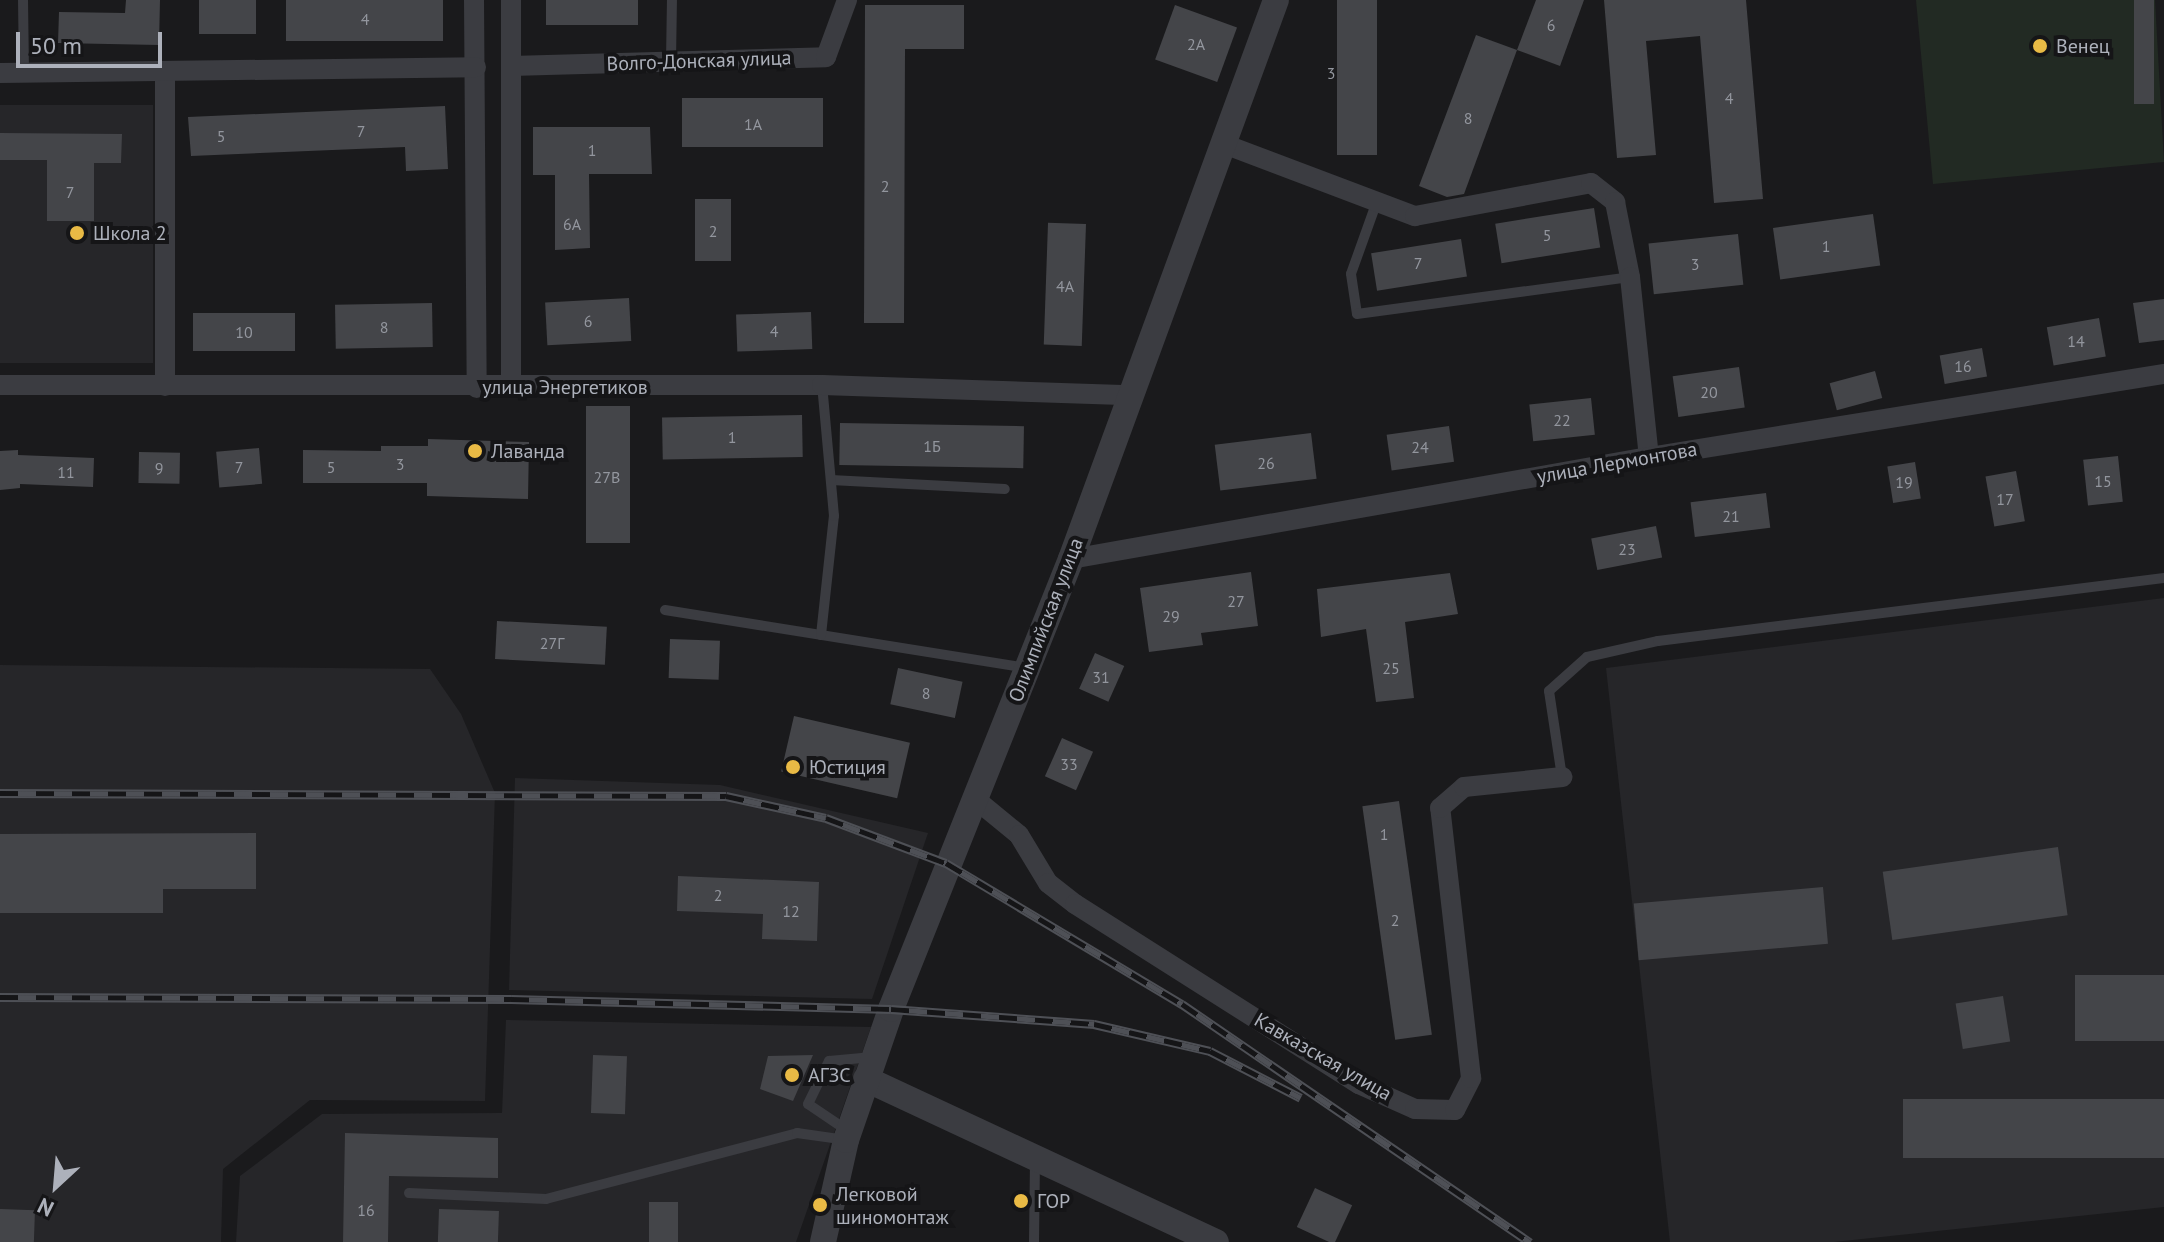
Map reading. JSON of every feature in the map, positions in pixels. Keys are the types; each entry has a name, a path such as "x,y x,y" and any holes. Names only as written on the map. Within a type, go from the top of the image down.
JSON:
{"street":[{"path":"474,0 477,388"},
{"path":"511,0 511,388"},
{"name":"Волго-Донская улица","path":"511,66 826,57 847,0"},
{"name":"Олимпийская улица","path":"823,1242 848,1136 870,1068 974,798 1071,559 1276,0"},
{"path":"0,73 476,67"},
{"path":"165,72 165,386"},
{"path":"1224,144 1376,204 1415,216 1591,183 1615,202 1630,277 1649,457"},
{"name":"улица Лермонтова","path":"1071,559 1649,457 2164,374"},
{"name":"улица Энергетиков","path":"0,385 477,388 822,385 1130,395"},
{"name":"Кавказская улица","path":"974,798 1019,835 1048,883 1075,904 1359,1084 1415,1109 1455,1110 1471,1078 1440,808 1464,787 1562,777"},
{"path":"870,1068 1035,1157 1216,1242"}],"lane":[{"path":"23,0 24,72"},
{"path":"671,61 672,0"},
{"path":"1376,204 1351,274 1357,314 1630,277"},
{"path":"821,635 834,516 822,385"},
{"path":"831,480 1005,489"},
{"path":"1562,777 1549,691 1587,657 1658,641 2164,578"},
{"path":"665,610 1028,668"},
{"path":"848,1136 808,1104 829,1061 870,1068"},
{"path":"409,1193 546,1199 797,1133 848,1136"},
{"path":"1034,1242 1035,1157"}],"shaded area":[{"name":"Венец","path":"1916,0 2155,0 2164,162 1933,184"},
{"name":"Школа 2","path":"0,105 153,105 153,363 0,363"},
{"path":"2164,598 2164,1207 1834,1242 1670,1242 1606,668"},
{"path":"0,665 430,669 461,714 495,793 485,1101 310,1100 223,1169 221,1242 0,1242"},
{"path":"515,778 720,785 928,833 872,999 509,990"},
{"path":"506,1020 871,1027 796,1242 236,1242 240,1176 322,1114 502,1113"}],"building":[{"path":"126,0 160,0 159,45 58,43 59,12 125,13"},
{"path":"199,0 256,0 256,34 199,34"},
{"path":"286,0 443,0 443,41 286,41"},
{"path":"546,0 638,0 638,25 546,25"},
{"path":"1337,0 1377,0 1377,155 1337,155"},
{"path":"1536,0 1584,0 1560,66 1517,50"},
{"path":"1604,0 1746,0 1763,199 1714,203 1700,36 1646,41 1656,155 1617,158"},
{"path":"2134,0 2154,0 2154,104 2134,104"},
{"path":"865,5 964,5 964,49 905,49 904,323 864,323"},
{"path":"1175,5 1237,28 1217,82 1155,60"},
{"path":"1476,35 1517,50 1464,194 1447,197 1419,186"},
{"path":"682,98 823,98 823,147 682,147"},
{"path":"445,106 448,169 406,171 405,147 191,156 188,117"},
{"path":"533,127 650,127 652,174 589,174 590,248 555,250 555,175 533,175"},
{"path":"0,133 122,134 121,163 94,163 94,221 47,221 47,160 0,160"},
{"path":"695,199 731,199 731,261 695,261"},
{"path":"1594,208 1600,248 1501,263 1495,224"},
{"path":"1873,214 1880,265 1780,280 1773,228"},
{"path":"1048,223 1086,224 1082,346 1044,345"},
{"path":"1738,234 1743,285 1654,294 1648,243"},
{"path":"1461,239 1467,277 1377,291 1371,253"},
{"path":"629,298 631,341 547,345 545,302"},
{"path":"2164,299 2164,340 2139,343 2133,303"},
{"path":"432,303 433,347 336,349 335,305"},
{"path":"811,312 812,349 737,352 736,315"},
{"path":"193,313 295,313 295,351 193,351"},
{"path":"2099,318 2106,356 2054,366 2047,327"},
{"path":"1982,348 1987,377 1945,384 1940,355"},
{"path":"1739,367 1745,408 1678,417 1673,376"},
{"path":"1875,371 1882,398 1837,410 1830,383"},
{"path":"1591,398 1595,435 1533,441 1529,404"},
{"path":"586,406 630,406 630,543 586,543"},
{"path":"802,415 803,457 663,459 662,417"},
{"path":"840,423 1024,426 1023,468 839,465"},
{"path":"1449,426 1454,462 1392,470 1387,435"},
{"path":"1311,433 1317,479 1220,490 1215,445"},
{"path":"428,439 529,442 528,499 427,496 427,483 303,483 303,450 381,451 381,446 428,446"},
{"path":"259,448 262,484 219,488 216,452"},
{"path":"18,450 18,455 94,458 93,487 20,484 20,488 0,490 0,451"},
{"path":"139,452 180,453 179,484 138,483"},
{"path":"2118,456 2123,502 2088,505 2083,460"},
{"path":"1915,462 1921,499 1893,503 1887,466"},
{"path":"2016,471 2025,521 1994,527 1985,476"},
{"path":"1766,493 1770,528 1695,537 1691,502"},
{"path":"1656,526 1662,557 1597,570 1591,539"},
{"path":"1251,572 1258,626 1201,633 1203,645 1149,652 1140,588"},
{"path":"1450,573 1458,614 1405,622 1414,698 1376,702 1366,629 1321,637 1317,589"},
{"path":"497,621 607,627 605,665 495,659"},
{"path":"670,639 720,641 719,680 669,678"},
{"path":"1095,653 1124,666 1108,702 1079,689"},
{"path":"898,668 963,682 955,718 890,704"},
{"path":"794,716 910,743 897,798 781,772"},
{"path":"1062,738 1093,752 1076,790 1045,776"},
{"path":"1399,801 1432,1035 1395,1040 1362,806"},
{"path":"256,833 256,889 163,889 163,913 0,913 0,834"},
{"path":"2058,847 2068,915 1892,940 1883,872"},
{"path":"678,876 819,882 817,941 762,939 763,914 677,911"},
{"path":"1823,887 1828,944 1639,960 1634,904"},
{"path":"2075,975 2164,975 2164,1041 2075,1041"},
{"path":"2003,996 2010,1041 1963,1049 1956,1004"},
{"path":"593,1055 627,1056 625,1114 591,1113"},
{"path":"813,1055 793,1101 760,1089 768,1056"},
{"path":"1903,1099 2164,1099 2164,1158 1903,1158"},
{"path":"345,1133 498,1138 498,1178 389,1176 388,1242 343,1242"},
{"path":"1315,1188 1352,1205 1335,1242 1297,1227"},
{"path":"649,1202 678,1202 678,1242 649,1242"},
{"path":"0,1209 35,1210 34,1242 0,1242"},
{"path":"439,1209 499,1211 498,1242 438,1242"}],"railway":[{"path":"0,793 726,796 826,818 946,863 1182,1004 1530,1242"},
{"path":"0,997 511,999 891,1009 1094,1024 1210,1051 1301,1098"}],"place":[{"name":"Венец","path":"2040,46"},
{"name":"Школа 2","path":"77,233"},
{"name":"Лаванда","path":"475,451"},
{"name":"Юстиция","path":"793,767"},
{"name":"АГЗС","path":"792,1075"},
{"name":"ГОР","path":"1021,1201"},
{"name":"Легковой шиномонтаж","path":"820,1205"}]}
